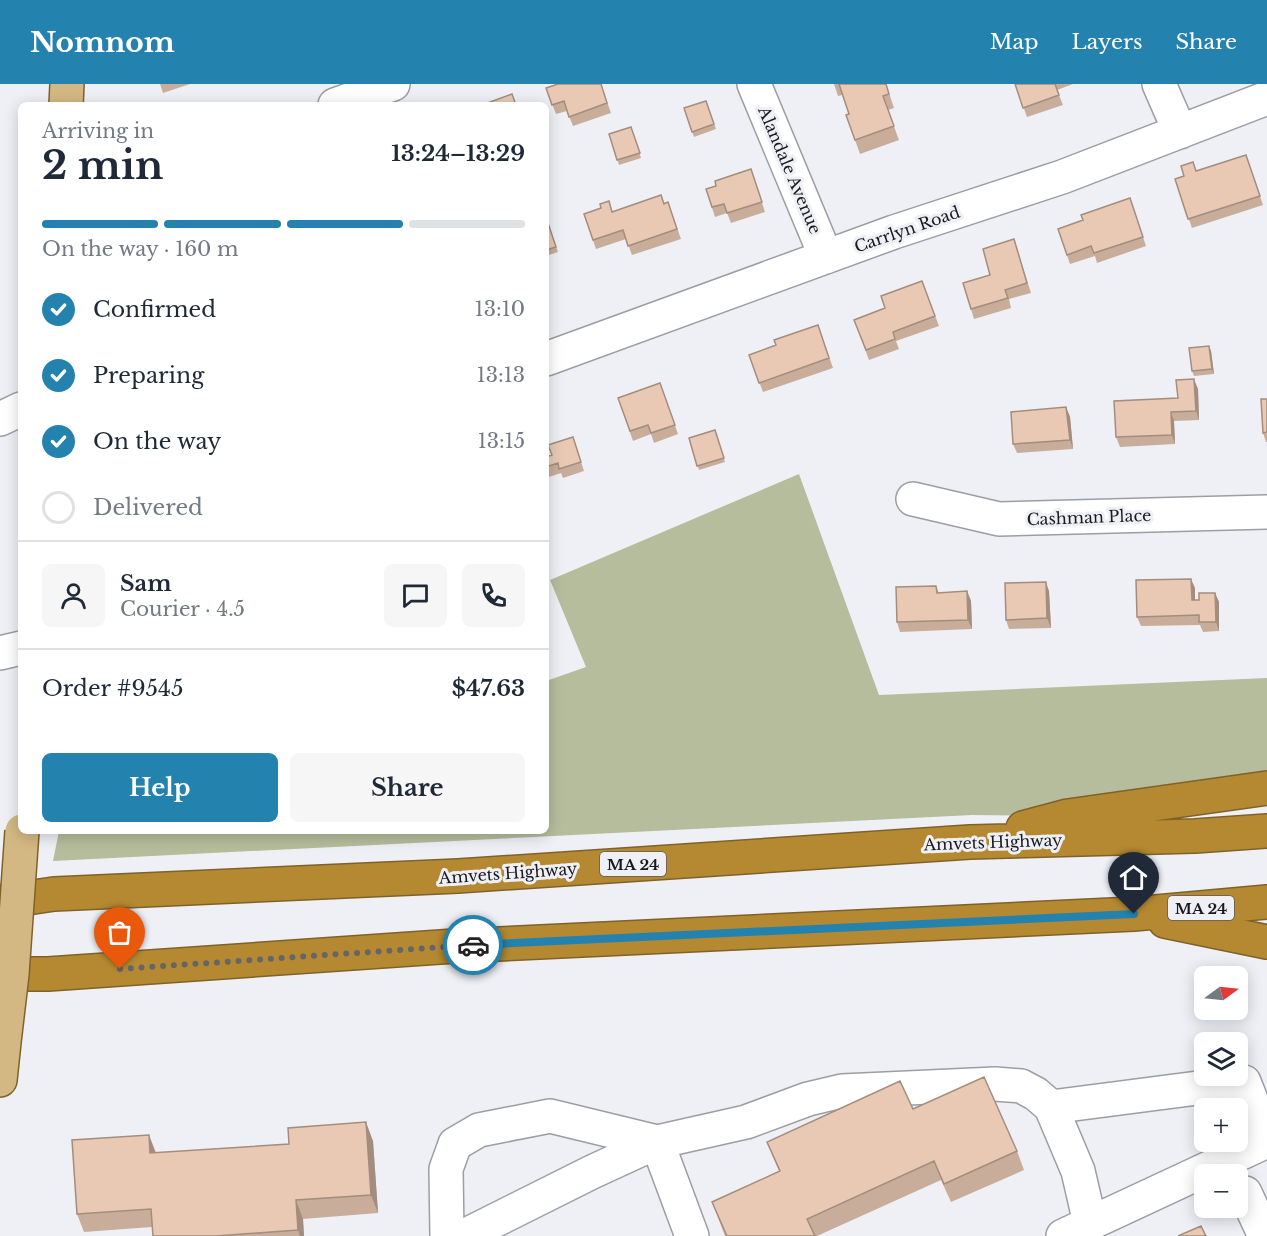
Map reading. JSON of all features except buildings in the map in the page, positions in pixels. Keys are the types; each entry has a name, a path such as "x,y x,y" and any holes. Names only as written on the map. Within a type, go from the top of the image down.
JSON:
{"highway":[{"path":"970,842 1068,816 1267,788"},
{"name":"Amvets Highway","path":"0,902 54,894 458,876 970,842 1195,836 1267,831"},
{"name":"MA 24","path":"6,974 72,972 454,946 1134,914 1267,902"},
{"path":"1134,914 1267,942"}],"main road":[{"path":"66,102 68,84"},
{"path":"0,1080 4,1042 6,974 22,834"}],"street":[{"path":"343,102 393,84"},
{"name":"Alandale Avenue","path":"754,84 826,257"},
{"path":"1159,84 1180,132"},
{"name":"Carrlyn Road","path":"549,358 894,232 1062,177 1267,98"},
{"path":"0,419 18,410"},
{"name":"Cashman Place","path":"913,499 999,519 1267,512"},
{"path":"0,653 18,649"},
{"path":"464,1236 657,1142 746,1122 808,1099 842,1091 994,1084 1021,1086 1036,1094 1051,1107 1078,1171 1076,1230 1267,1141 1244,1082 1051,1107"},
{"path":"447,1236 446,1169 455,1144 479,1130 550,1116 657,1142"},
{"path":"657,1142 692,1236"},
{"path":"1248,1199 1265,1236"}],"green space":[{"path":"799,474 879,695 1267,678 1267,788 1068,816 972,815 53,861 58,834 549,834 549,680 586,667 550,580"}],"way so far":[{"path":"120,969 473,945"}],"route":[{"path":"473,945 1134,914"}]}
